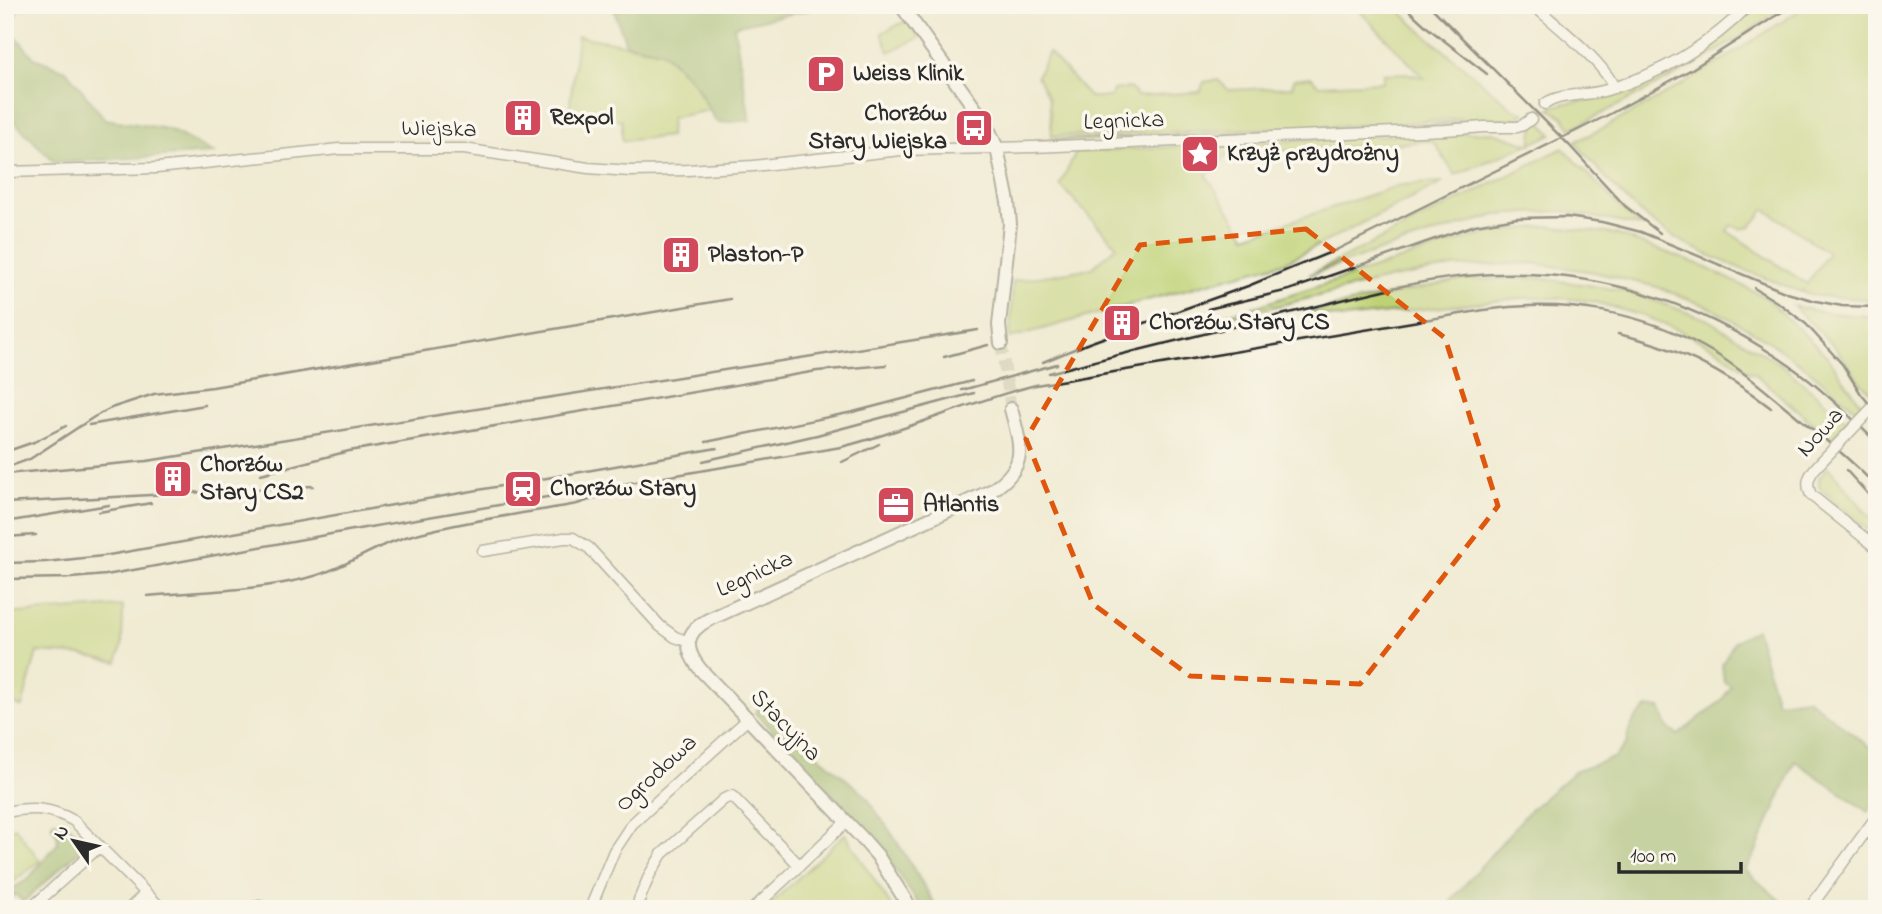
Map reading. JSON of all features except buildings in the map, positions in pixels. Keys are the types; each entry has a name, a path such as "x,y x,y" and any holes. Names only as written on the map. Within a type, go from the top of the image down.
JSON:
{"street":[{"path":"901,5 986,124 997,148 1009,202 1010,224 1000,318 1001,343"},
{"path":"1533,5 1602,68 1614,88"},
{"path":"1545,104 1555,98 1614,88 1688,54 1721,33 1749,5"},
{"name":"Legnicka","path":"997,148 1517,127 1531,119"},
{"name":"Wiejska","path":"5,172 158,168 339,149 464,149 588,168 630,171 753,166 901,150 997,148"},
{"name":"Nowa","path":"1877,403 1808,478 1811,495 1877,548"},
{"name":"Legnicka","path":"689,642 694,629 708,620 991,491 1005,481 1014,471 1020,454 1011,409"},
{"path":"483,551 573,538 589,548 666,632 689,642"},
{"name":"Stacyjna","path":"689,642 695,663 877,855 911,909"},
{"name":"Ogrodowa","path":"590,909 614,851 632,824 748,718"},
{"path":"642,909 639,900 662,854 724,799 732,796 799,865"},
{"path":"5,812 40,808 58,812 74,821 162,909"},
{"path":"1809,909 1877,816"},
{"path":"753,909 846,821"},
{"path":"30,909 100,846"},
{"path":"130,909 146,893"},
{"path":"245,909 259,906 270,909"}],"highlighted area":[{"path":"1306,229 1445,338 1498,506 1360,684 1190,676 1093,604 1026,439 1140,245"}],"green space":[{"path":"5,5 19,5 10,29 34,58 66,70 105,119 168,129 214,153 55,163 5,112"},
{"path":"612,5 832,5 734,26 750,120 719,123 695,84 662,51 626,44"},
{"path":"1354,5 1393,5 1512,108 1524,113 1517,119 1472,121 1459,118 1396,124 1052,136 1049,99 1037,76 1049,52 1089,97 1111,97 1113,90 1130,88 1137,96 1200,92 1204,82 1218,80 1229,90 1292,87 1294,79 1311,77 1318,85 1383,82 1383,74 1406,73 1424,78"},
{"path":"1756,5 1787,5 1709,56 1571,129 1564,117 1549,109 1562,104 1606,97 1666,72 1721,39"},
{"path":"1807,5 1877,5 1877,300 1818,296 1802,292 1803,289 1801,292 1694,248 1637,210 1575,142 1664,95","holes":["1765,209 1828,253 1807,284 1727,231 1731,225 1742,229 1751,226"]},
{"path":"907,20 919,38 889,52 882,33"},
{"path":"578,36 662,51 695,84 709,110 671,118 670,136 622,141 622,120 569,113"},
{"path":"1459,121 1461,124 1245,135 1034,142 1417,126"},
{"path":"1539,121 1552,134 1531,144 1534,125"},
{"path":"1493,132 1529,144 1455,175 1433,141 1227,155 1206,175 1246,236 1400,185 1444,182 1285,262 1010,338 1013,281 1092,268 1117,246 1060,185 1076,152"},
{"path":"1563,148 1628,215 1644,227 1563,211 1496,215 1309,275"},
{"path":"1547,226 1616,234 1698,264 1764,296 1827,356 1862,405 1857,410 1809,370 1767,340 1709,307 1657,287 1594,272 1532,263 1453,267 1392,278 1239,315 1190,322 1242,311 1492,232"},
{"path":"1540,278 1627,291 1706,319 1779,363 1847,420 1831,439 1755,374 1715,348 1644,316 1591,301 1522,298 1344,318 1305,313 1459,280"},
{"path":"1793,306 1828,313 1877,317 1875,396 1860,382 1835,347"},
{"path":"1828,467 1877,525 1877,538 1819,487 1819,478"},
{"path":"123,606 122,646 117,662 82,655 37,652 22,707 5,700 5,614"},
{"path":"1756,629 1777,702 1807,698 1877,753 1877,799 1868,812 1795,761 1755,854 1745,870 1790,909 1447,909 1453,898 1530,810 1574,772 1615,757 1627,743 1634,720 1648,707 1660,708 1668,728 1678,735 1722,700 1731,686 1724,682 1722,665 1734,642"},
{"path":"760,706 865,795 938,909 922,909 872,836 755,713"},
{"path":"54,821 69,827 87,844 23,902 15,894 5,906 5,895 28,879 58,843 51,825"},
{"path":"15,827 40,861 5,888 5,832"},
{"path":"845,834 893,909 765,909"}],"tunnel":[{"path":"1531,119 1545,104"},
{"path":"1001,343 1011,409"}],"railway":[{"path":"1403,5 1487,74"},
{"path":"1429,5 1569,145 1625,206 1660,233"},
{"path":"1043,362 1248,286 1336,250 1610,114 1692,69 1793,5"},
{"path":"1208,309 1289,290 1475,225 1517,218 1567,217 1641,232 1787,293 1842,306 1877,307"},
{"path":"1049,373 1420,282 1466,276 1549,275 1589,280 1667,301 1741,335 1804,376 1877,443"},
{"path":"1754,288 1806,324 1843,365 1877,413"},
{"path":"5,468 30,459 111,408 154,394 213,387 730,299"},
{"path":"5,579 106,575 841,447 1036,385 1514,307 1575,307 1604,311 1662,327 1689,339 1756,382 1847,458 1877,488"},
{"path":"5,474 147,461 978,330"},
{"path":"1618,334 1639,339 1699,362 1736,383 1771,408"},
{"path":"944,357 988,345"},
{"path":"962,390 1057,364"},
{"path":"261,474 349,451 817,371 886,365"},
{"path":"706,442 853,412 972,381"},
{"path":"703,461 817,435 974,393"},
{"path":"89,425 205,405"},
{"path":"5,452 34,442 66,426"},
{"path":"842,462 879,444"},
{"path":"5,563 103,556 717,448"},
{"path":"1846,470 1877,504"},
{"path":"5,503 313,486"},
{"path":"147,596 291,582 324,573 409,536 577,504 602,496"},
{"path":"99,512 151,503"},
{"path":"5,522 109,505"},
{"path":"5,537 36,535"}],"place":[{"name":"Weiss Klinik","path":"826,74"},
{"name":"Rexpol","path":"523,118"},
{"name":"Chorzów Stary Wiejska","path":"974,128"},
{"name":"Krzyż przydrożny","path":"1200,154"},
{"name":"Plaston-P","path":"681,255"},
{"name":"Chorzów Stary CS","path":"1122,323"},
{"name":"Chorzów Stary CS2","path":"173,479"},
{"name":"Chorzów Stary","path":"523,489"},
{"name":"Atlantis","path":"896,505"}]}
